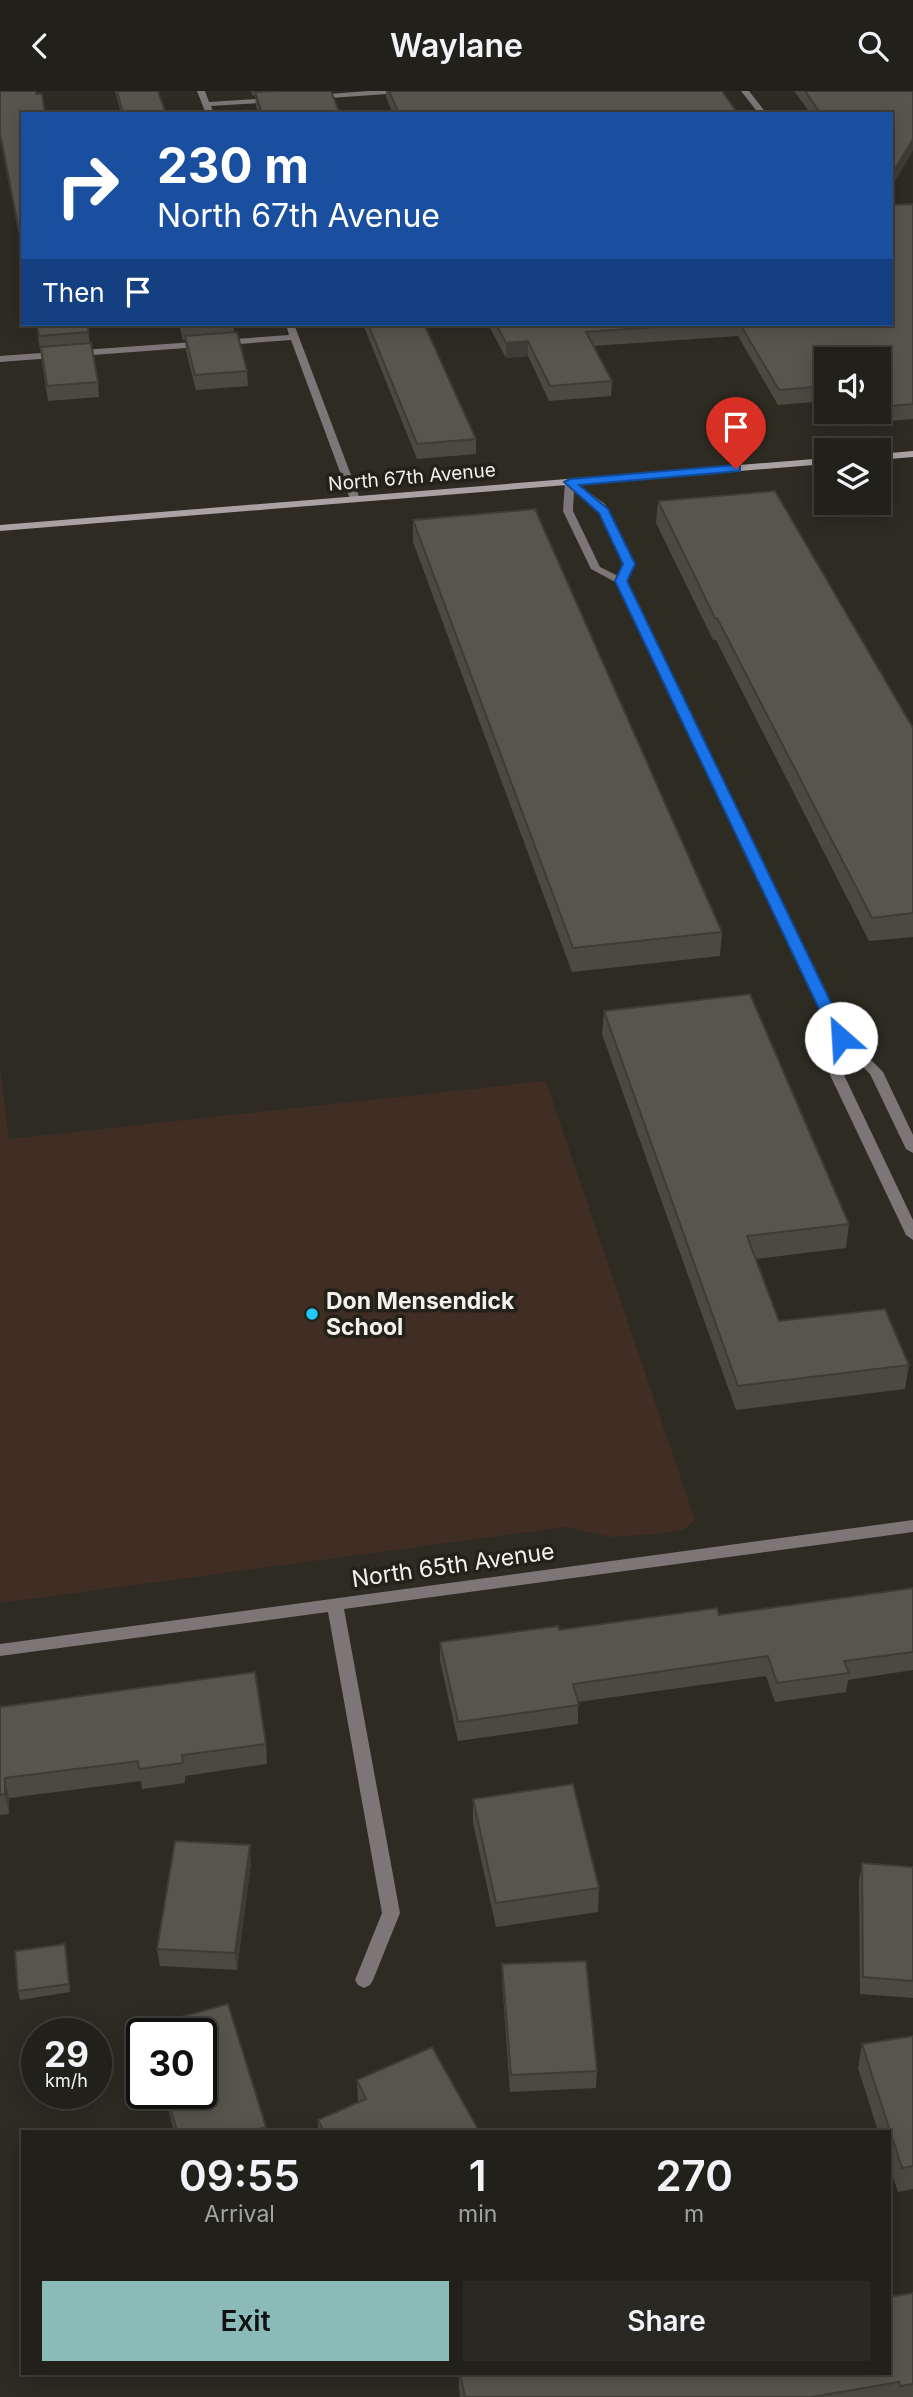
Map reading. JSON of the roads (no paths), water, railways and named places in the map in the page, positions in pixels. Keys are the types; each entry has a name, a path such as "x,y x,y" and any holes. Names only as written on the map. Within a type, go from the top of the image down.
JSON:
{"main road":[{"path":"891,456 913,454"},
{"name":"North 67th Avenue","path":"0,528 814,462"}],"street":[{"path":"201,91 209,112"},
{"path":"304,97 401,91"},
{"path":"745,91 761,112"},
{"path":"206,104 290,98"},
{"path":"291,326 355,499"},
{"path":"0,359 295,337"},
{"path":"570,482 568,511 596,569 621,581 841,1038 876,1072 913,1149"},
{"path":"570,482 604,511 629,564 621,581"},
{"path":"841,1038 837,1075 913,1235"},
{"name":"North 65th Avenue","path":"0,1650 913,1526"},
{"path":"335,1604 391,1913 364,1980"}],"place":[{"name":"Don Mensendick School","path":"312,1314"}]}
